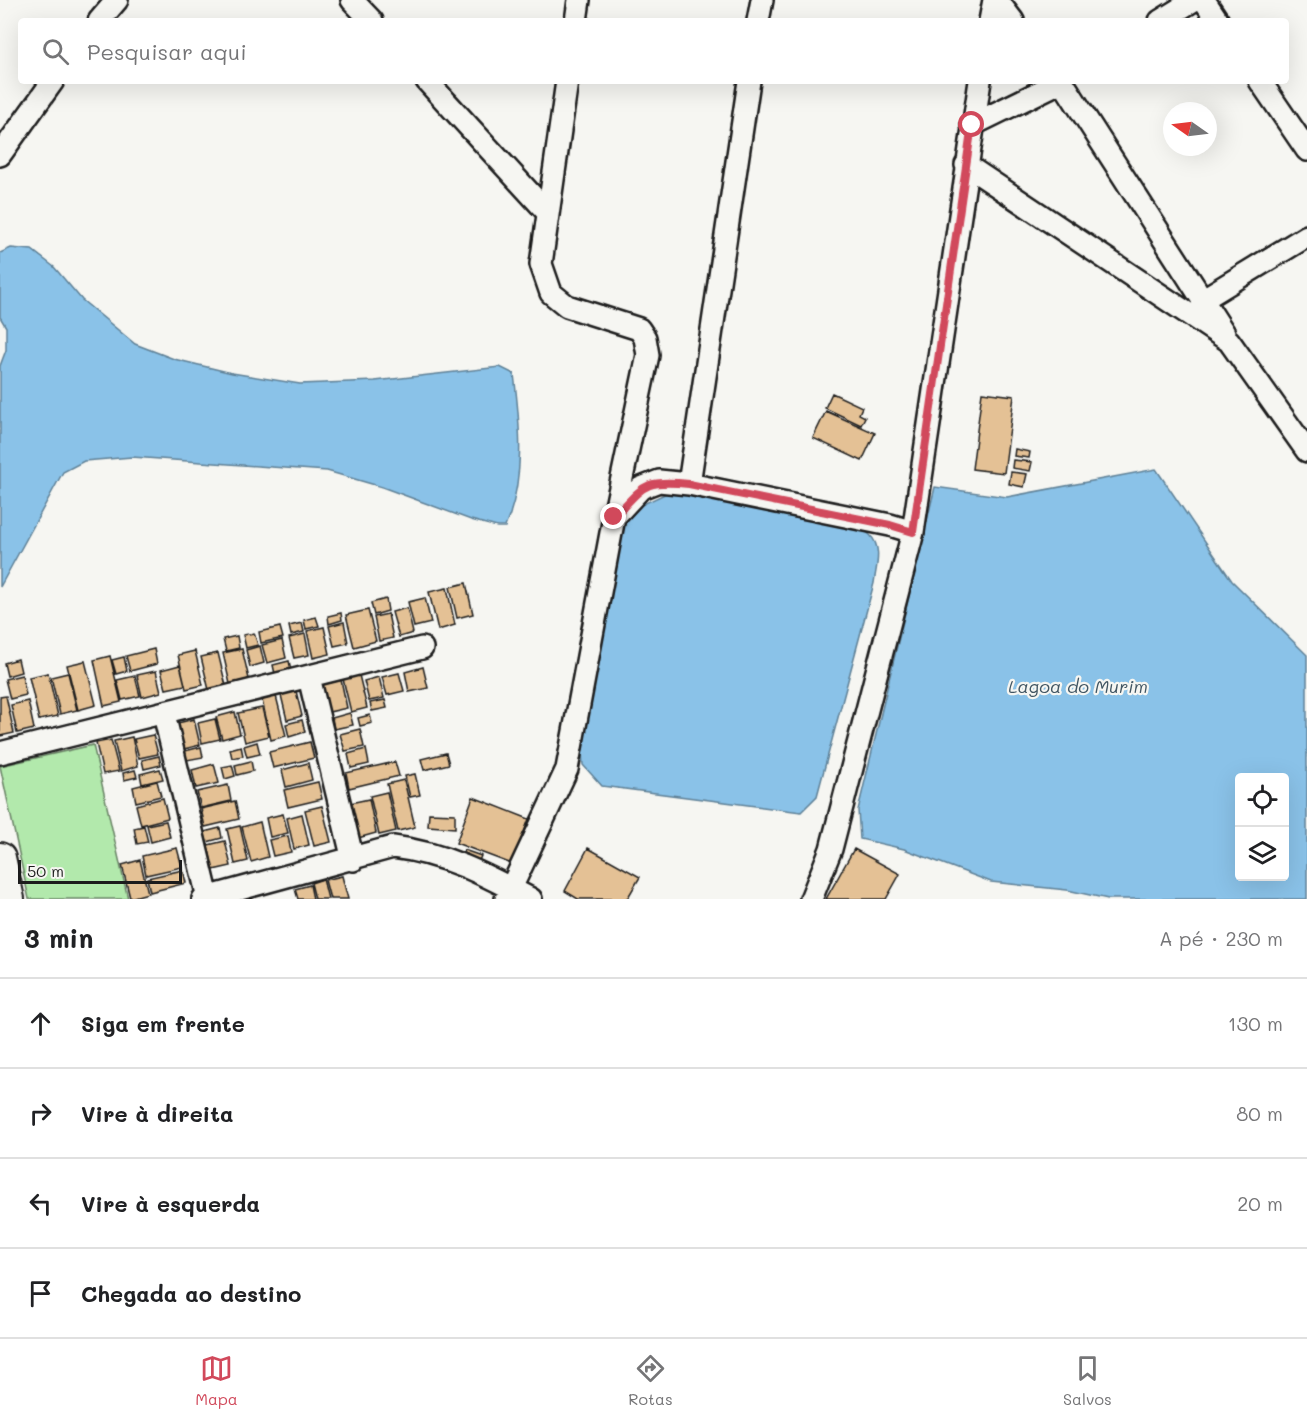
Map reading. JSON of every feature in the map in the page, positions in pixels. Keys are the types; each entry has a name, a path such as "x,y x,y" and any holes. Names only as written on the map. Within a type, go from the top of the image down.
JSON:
{"main road":[{"path":"0,858 9,899"}],"street":[{"path":"352,0 369,18"},
{"path":"576,18 579,0"},
{"path":"759,18 762,0"},
{"path":"991,18 995,0"},
{"path":"995,0 1010,18"},
{"path":"1165,18 1194,0"},
{"path":"1204,0 1216,18"},
{"path":"101,18 112,1"},
{"path":"0,155 51,84"},
{"path":"430,84 548,213"},
{"path":"509,894 567,769 614,517 648,355 645,338 639,329 567,306 551,293 541,264 567,84"},
{"path":"689,484 749,84"},
{"path":"811,899 831,849 913,532 979,84"},
{"path":"972,125 1056,84"},
{"path":"1064,84 1229,341 1307,451"},
{"path":"1262,84 1307,150"},
{"path":"966,165 1229,341"},
{"path":"1202,300 1307,236"},
{"path":"614,517 641,488 659,481 689,484 890,525 913,532"},
{"path":"0,753 422,648"},
{"path":"309,676 353,860"},
{"path":"164,714 205,898 353,860 393,847 422,851 447,858 509,894 531,899"}],"green space":[{"path":"93,745 128,899 29,899 0,766"}],"water":[{"path":"11,248 32,250 54,267 82,300 135,344 174,359 232,373 300,384 375,381 500,367 514,374 518,412 519,471 512,509 505,527 471,520 382,487 327,471 132,457 84,461 63,472 0,587 0,366 6,350 6,327 0,317 0,253"},
{"name":"Lagoa do Murim","path":"1156,469 1232,581 1307,655 1307,899 1108,899 1067,890 991,882 904,849 860,839 858,810 935,487 1007,497"},
{"path":"669,492 835,521 857,528 874,540 878,558 874,583 817,796 801,812 602,786 583,765 581,738 620,529 639,506"}],"building":[{"path":"982,392 1014,396 1004,473 972,469"},
{"path":"832,393 862,407 859,414 865,417 861,425 825,408"},
{"path":"826,411 875,433 862,461 813,438"},
{"path":"1015,449 1030,452 1029,458 1014,456"},
{"path":"1013,460 1032,462 1030,471 1012,468"},
{"path":"1011,472 1027,474 1024,487 1009,484"},
{"path":"466,583 473,614 457,618 450,587"},
{"path":"447,588 455,625 438,630 429,592"},
{"path":"425,598 431,623 414,627 408,602"},
{"path":"386,599 388,611 374,615 371,603"},
{"path":"407,608 413,633 399,637 392,612"},
{"path":"368,610 376,641 354,647 346,615"},
{"path":"341,613 342,620 329,624 328,616"},
{"path":"388,614 393,638 379,641 374,617"},
{"path":"316,617 319,626 306,629 304,620"},
{"path":"344,622 348,643 334,646 329,626"},
{"path":"302,623 304,632 291,635 289,626"},
{"path":"280,627 283,638 261,643 259,632"},
{"path":"324,627 330,654 313,658 307,631"},
{"path":"254,633 258,645 246,648 243,635"},
{"path":"305,634 309,655 294,658 289,638"},
{"path":"237,636 239,648 226,651 223,639"},
{"path":"282,640 286,658 267,663 262,645"},
{"path":"260,646 264,663 250,667 246,650"},
{"path":"154,649 157,664 130,671 126,656"},
{"path":"242,649 249,679 230,684 223,653"},
{"path":"195,651 203,685 186,689 178,655"},
{"path":"218,653 226,686 209,690 201,657"},
{"path":"110,656 121,702 104,706 94,660"},
{"path":"124,657 127,671 116,674 112,660"},
{"path":"18,659 21,672 7,676 4,663"},
{"path":"85,661 96,705 78,710 67,665"},
{"path":"289,661 291,670 275,674 273,665"},
{"path":"180,665 185,685 166,689 161,670"},
{"path":"423,667 428,688 409,692 405,672"},
{"path":"156,671 161,692 142,697 137,675"},
{"path":"48,673 58,716 39,720 29,677"},
{"path":"68,673 77,710 60,714 51,677"},
{"path":"399,673 404,691 387,695 382,677"},
{"path":"22,675 26,695 10,699 5,679"},
{"path":"359,675 367,708 351,712 343,679"},
{"path":"135,676 140,696 122,700 117,680"},
{"path":"379,677 384,698 369,701 364,681"},
{"path":"341,680 347,708 329,712 322,685"},
{"path":"296,691 302,716 287,720 281,695"},
{"path":"6,696 14,733 0,736 0,697"},
{"path":"276,696 286,736 271,740 262,700"},
{"path":"385,700 387,708 372,711 370,703"},
{"path":"28,701 34,729 17,733 11,705"},
{"path":"262,708 269,736 245,742 238,713"},
{"path":"235,712 240,734 222,739 216,717"},
{"path":"350,713 353,725 334,729 332,718"},
{"path":"370,715 372,723 360,726 358,718"},
{"path":"194,719 200,745 184,749 178,723"},
{"path":"215,719 220,739 202,743 198,723"},
{"path":"302,720 305,732 289,737 286,724"},
{"path":"360,729 364,747 345,751 340,734"},
{"path":"153,735 158,754 139,758 134,739"},
{"path":"132,737 138,766 121,771 114,741"},
{"path":"111,740 119,771 103,774 96,743"},
{"path":"257,742 260,754 247,757 244,746"},
{"path":"310,742 314,758 273,768 269,752"},
{"path":"241,746 243,756 232,758 230,749"},
{"path":"201,747 203,757 187,760 185,751"},
{"path":"366,749 369,764 351,768 348,754"},
{"path":"446,753 449,764 424,770 421,759"},
{"path":"159,756 161,765 144,769 142,760"},
{"path":"251,761 253,771 237,775 235,765"},
{"path":"395,762 399,776 349,788 346,773"},
{"path":"308,763 312,780 286,787 282,770"},
{"path":"214,764 219,783 196,788 192,770"},
{"path":"232,765 235,776 225,779 222,767"},
{"path":"160,769 163,779 142,784 140,774"},
{"path":"135,770 137,777 124,780 123,773"},
{"path":"415,774 420,795 410,797 405,776"},
{"path":"404,780 415,827 398,831 387,784"},
{"path":"157,781 161,796 136,802 133,787"},
{"path":"318,782 322,799 288,807 284,790"},
{"path":"228,785 231,801 201,808 197,792"},
{"path":"387,792 396,831 379,835 370,796"},
{"path":"473,797 529,819 512,864 456,843"},
{"path":"163,798 168,818 141,825 136,805"},
{"path":"369,799 376,833 358,838 350,803"},
{"path":"235,801 239,819 205,827 201,809"},
{"path":"322,806 331,842 314,846 305,810"},
{"path":"429,813 455,814 455,828 428,826"},
{"path":"283,814 288,833 270,837 266,818"},
{"path":"302,814 309,845 294,849 287,818"},
{"path":"166,821 170,837 151,842 147,825"},
{"path":"260,822 268,857 251,862 242,827"},
{"path":"144,826 148,842 137,844 134,828"},
{"path":"240,826 248,861 235,864 227,829"},
{"path":"220,828 222,838 207,842 204,832"},
{"path":"288,836 291,852 273,856 269,840"},
{"path":"225,841 231,866 213,870 208,845"},
{"path":"177,848 182,867 146,875 142,856"},
{"path":"588,848 640,877 627,899 578,899 565,891"},
{"path":"854,849 900,874 886,899 826,899"},
{"path":"464,850 481,856 478,863 461,856"},
{"path":"140,860 148,893 130,898 122,865"},
{"path":"183,870 186,883 150,892 147,878"},
{"path":"342,876 348,899 330,899 325,880"},
{"path":"323,879 328,899 315,899 311,883"},
{"path":"310,885 313,899 298,899 295,889"}],"route":[{"path":"614,517 641,488 659,481 689,484 890,525 913,532 972,125"}]}
